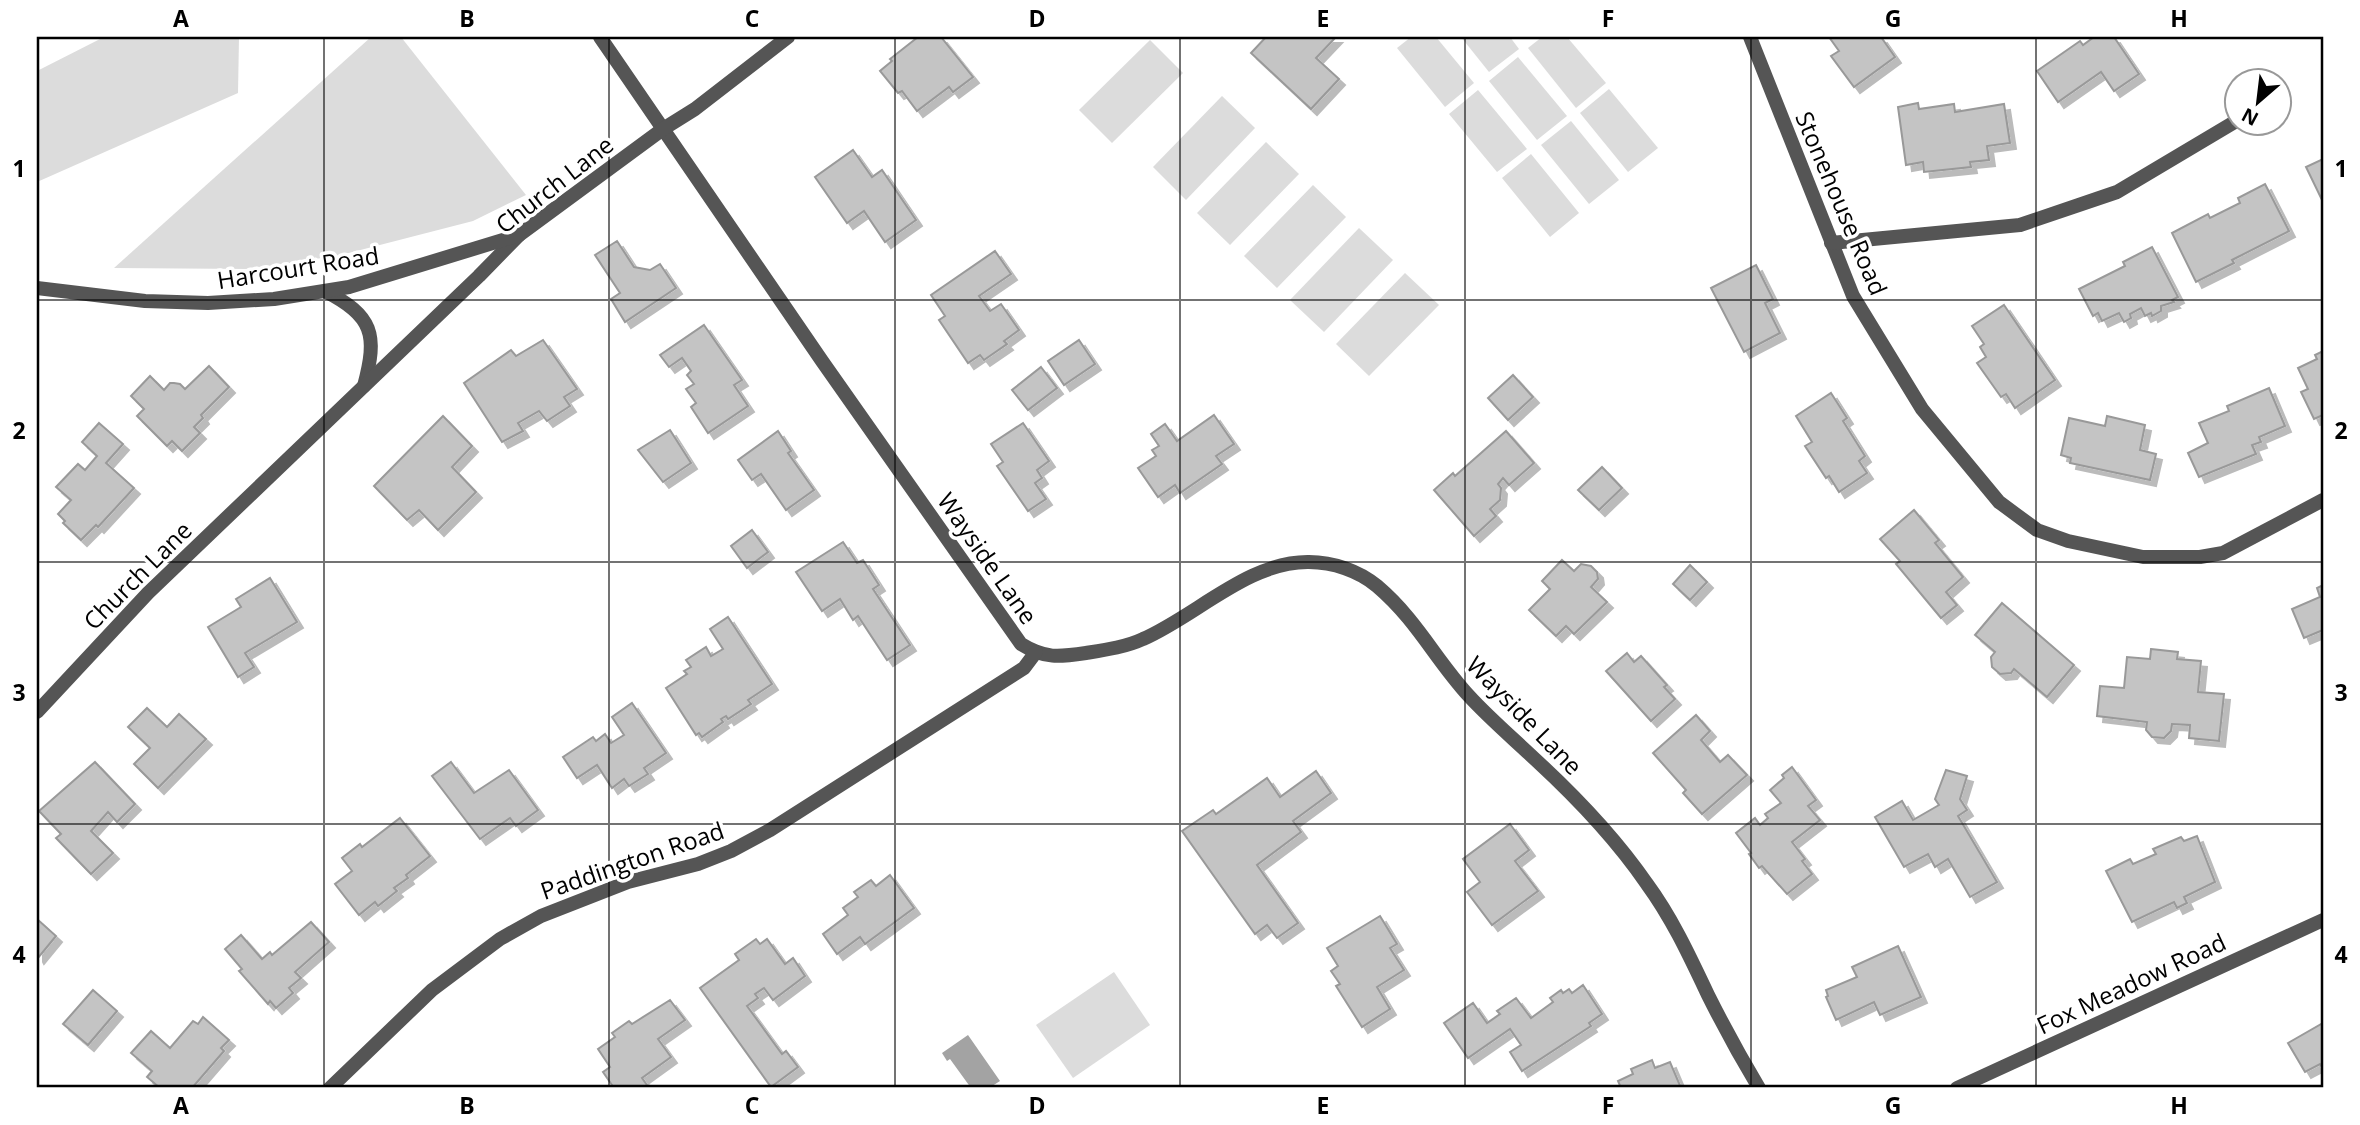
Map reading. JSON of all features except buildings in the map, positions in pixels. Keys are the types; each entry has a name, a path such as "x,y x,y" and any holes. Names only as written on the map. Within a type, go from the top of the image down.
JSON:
{"street":[{"name":"Wayside Lane","path":"600,37 1021,644 1036,652 1054,656 1073,655 1142,640 1249,578 1283,564 1329,564 1349,570 1375,584 1409,615 1468,695 1581,804 1624,852 1649,886 1684,945 1759,1088"},
{"name":"Church Lane","path":"37,712 148,593 519,236 663,129 695,109 789,37"},
{"name":"Stonehouse Road","path":"1750,37 1853,296 1922,409 1999,502 2038,530 2068,541 2143,557 2200,557 2223,553 2323,500"},
{"path":"1831,243 2020,225 2117,192 2224,128"},
{"name":"Harcourt Road","path":"37,288 145,301 208,303 274,299 349,287 392,276 519,236"},
{"path":"325,291 349,304 366,324 371,338 372,355 364,387"},
{"name":"Paddington Road","path":"330,1088 432,990 500,939 541,916 628,882 698,864 731,851 781,823 1024,668 1036,652"},
{"name":"Fox Meadow Road","path":"1957,1088 2323,920"}],"shaded area":[{"path":"104,37 239,37 238,93 37,182 37,71"},
{"path":"371,37 401,37 526,195 473,221 341,255 250,269 114,268"},
{"path":"1411,37 1436,37 1474,83 1445,107 1397,48"},
{"path":"1461,37 1510,37 1519,49 1489,72"},
{"path":"1542,37 1567,37 1606,83 1576,108 1528,48"},
{"path":"1150,40 1183,73 1112,143 1079,110"},
{"path":"1518,57 1567,116 1537,140 1489,81"},
{"path":"1609,89 1658,148 1628,172 1580,113"},
{"path":"1478,90 1527,149 1497,172 1449,114"},
{"path":"1222,96 1255,128 1186,200 1153,167"},
{"path":"1571,121 1619,180 1589,204 1541,145"},
{"path":"1266,142 1299,174 1230,245 1197,213"},
{"path":"1531,154 1579,213 1550,237 1502,178"},
{"path":"1313,185 1346,217 1277,288 1244,256"},
{"path":"1359,228 1393,260 1324,332 1290,300"},
{"path":"1405,273 1439,305 1369,376 1336,344"},
{"path":"1114,972 1150,1025 1073,1078 1036,1025"},
{"path":"968,1035 1000,1081 989,1088 971,1088 950,1059 947,1061 942,1053"}]}
